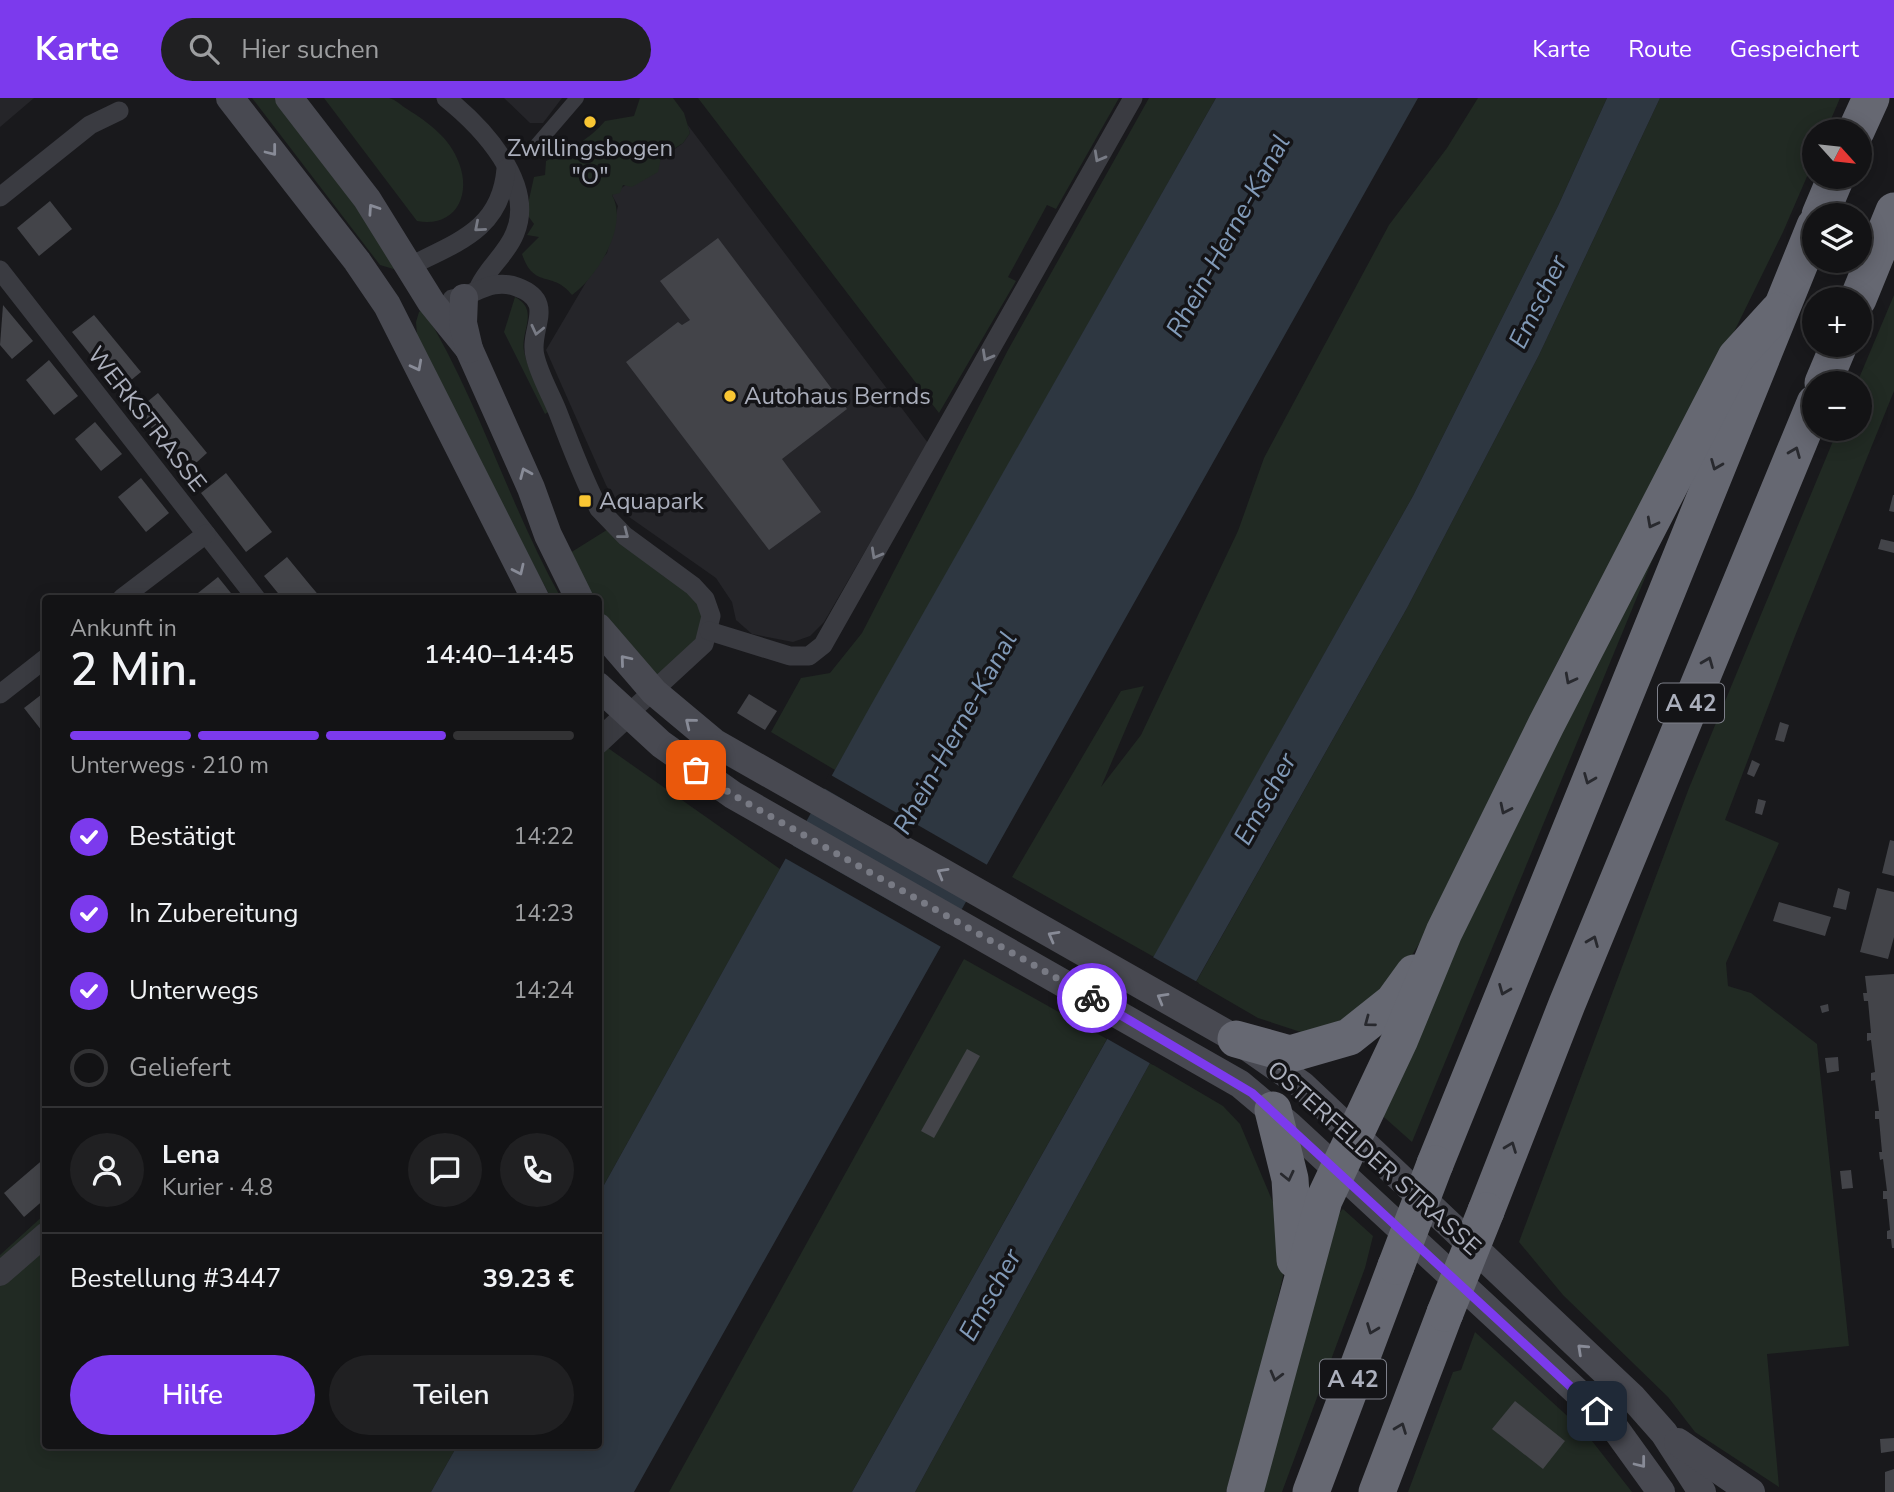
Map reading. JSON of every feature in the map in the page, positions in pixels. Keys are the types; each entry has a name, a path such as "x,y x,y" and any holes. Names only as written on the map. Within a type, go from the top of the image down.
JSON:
{"highway":[{"path":"1861,119 1871,98"},
{"path":"1863,287 1894,211"},
{"name":"A 42","path":"1311,1492 1435,1164 1802,256"},
{"path":"1245,1492 1324,1200 1401,1039 1444,932 1546,725 1736,357 1778,311"},
{"name":"A 42","path":"1377,1492 1567,1004 1802,435"},
{"path":"1228,1035 1290,1054 1349,1037 1375,1020 1392,1002 1444,932"},
{"path":"1273,1110 1290,1179 1295,1225 1293,1310"}],"main road":[{"path":"230,98 357,261 387,305 533,595"},
{"path":"289,98 367,199 431,302 468,349"},
{"path":"387,305 410,266"},
{"path":"472,293 463,323 468,349 531,488 548,535 578,595"},
{"path":"387,305 431,302"},
{"name":"OSTERFELDER STRASSE","path":"602,632 654,692 715,743 1228,1035 1302,1085 1588,1354 1664,1433 1702,1492"},
{"name":"OSTERFELDER STRASSE","path":"602,690 627,715 696,770 771,817 1240,1084 1273,1110 1608,1421 1661,1492"},
{"name":"OSTERFELDER STRASSE","path":"1664,1433 1751,1492"}],"street":[{"path":"446,98 485,132 506,167 518,198 519,223 514,236 472,293"},
{"path":"534,148 577,98"},
{"path":"709,631 790,656 809,656 823,645 1133,98"},
{"path":"0,198 90,124 119,111"},
{"path":"410,266 456,244 481,227 503,193 506,167"},
{"name":"WERKSTRASSE","path":"0,270 254,595"},
{"path":"431,302 517,287 537,302 540,311 535,357 598,509 612,525 701,593 711,616 704,644 602,738"},
{"path":"126,595 206,534"},
{"path":"0,694 42,661"},
{"path":"0,1274 42,1237"}],"shaded area":[{"path":"0,98 34,98 0,127"},
{"path":"252,98 277,98 315,145 397,270 380,265"},
{"path":"324,98 389,98 431,126 450,146 459,163 463,187 457,207 441,220 417,221"},
{"path":"504,98 562,98 543,123 530,123"},
{"path":"640,98 673,98 684,113 690,133 683,143 661,157 658,172 632,187 623,185 620,193 612,195 616,207 616,221 608,250 591,276 572,295 558,283 532,272 522,254 539,237 527,235 534,224 526,213 534,177 545,175 546,161 571,149 605,121 634,116"},
{"path":"698,98 1119,98 1056,209 1047,205 1008,277 1016,281 939,413"},
{"path":"1149,98 1216,98 835,770 771,732 801,678 830,673 862,633 1008,350"},
{"path":"1478,98 1607,98 1558,206 1413,496 1154,957 1012,877 1121,691 1144,686 1101,787 1141,735 1238,531 1264,458 1389,225 1447,148"},
{"path":"1660,98 1840,98 1831,119 1802,119 1802,188 1783,232 1607,591 1562,653 1432,923 1394,984 1355,1022 1316,1037 1258,1018 1196,982 1407,608 1539,355"},
{"name":"Autohaus Bernds","path":"687,124 928,443 824,622 810,636 793,642 752,634 736,620 732,602 716,578 622,512 606,485 546,350 595,267 607,253 618,206 612,195 683,143 690,133"},
{"path":"1894,295 1894,391 1795,636 1725,820 1779,843 1726,963 1728,986 1751,993 1817,1044 1849,1346 1767,1354 1779,1487 1695,1432 1668,1397 1563,1295 1519,1242 1689,788 1833,441 1872,441 1872,371 1862,371 1868,357 1872,357 1872,347"},
{"path":"515,297 522,302 528,315 524,351 550,411 545,414 504,332"},
{"path":"423,309 461,380 525,527 559,595 549,595 418,347 416,322"},
{"path":"610,528 700,594 709,632 655,689 602,628 602,595 580,595 562,558"},
{"path":"1650,555 1654,556 1412,1142 1376,1110"},
{"path":"602,744 780,869 602,1189"},
{"path":"964,959 1107,1039 852,1492 669,1492"},
{"path":"1150,1063 1223,1106 1240,1124 1288,1238 1283,1276 1268,1339 1226,1492 915,1492"},
{"path":"1332,1207 1340,1212 1343,1209 1373,1236 1365,1268 1282,1492 1252,1492"},
{"path":"42,1217 42,1449 455,1449 431,1492 0,1492 0,1255"},
{"path":"1475,1332 1585,1432 1632,1492 1408,1492 1453,1372 1461,1370"}],"water":[{"name":"Rhein-Herne-Kanal","path":"1216,98 1418,98 634,1492 431,1492 455,1449 602,1449 602,1189 871,705"},
{"name":"Emscher","path":"1607,98 1660,98 1539,355 1407,608 1150,1063 915,1492 852,1492 1413,496 1558,206"}],"pier":[{"path":"829,774 989,866 981,880 822,787"},
{"path":"790,844 950,935 943,948 783,857"},
{"path":"1151,956 1199,983 1153,1065 1104,1037"}],"building":[{"path":"50,201 72,229 39,256 17,228"},
{"path":"718,238 847,409 782,459 821,512 769,550 626,362 678,322 682,325 690,320 660,281"},
{"path":"3,305 33,341 12,359 0,345"},
{"path":"94,315 141,372 119,390 72,332"},
{"path":"49,360 78,396 54,415 26,380"},
{"path":"158,393 207,453 187,471 137,410"},
{"path":"95,422 122,454 101,471 75,439"},
{"path":"226,473 272,532 246,552 201,493"},
{"path":"141,478 169,513 146,532 118,497"},
{"path":"1894,495 1894,512 1889,511"},
{"path":"1881,539 1894,542 1894,553 1878,549"},
{"path":"287,557 319,595 280,595 264,576"},
{"path":"218,577 233,595 196,595"},
{"path":"42,694 42,731 24,708"},
{"path":"749,694 777,711 765,730 737,713"},
{"path":"1780,722 1789,725 1784,742 1775,740"},
{"path":"1752,760 1760,764 1754,777 1747,774"},
{"path":"1758,799 1766,801 1762,815 1755,813"},
{"path":"1890,840 1894,841 1894,876 1882,873"},
{"path":"1838,888 1850,892 1846,910 1833,907"},
{"path":"1877,888 1894,892 1894,937 1888,959 1860,952"},
{"path":"1779,902 1831,917 1825,936 1773,921"},
{"path":"1894,974 1892,1248 1891,1239 1887,1239 1887,1231 1890,1230 1887,1199 1883,1199 1883,1191 1887,1191 1883,1159 1880,1160 1879,1152 1882,1152 1879,1119 1875,1119 1875,1111 1879,1111 1875,1080 1871,1081 1871,1073 1875,1072 1871,1040 1867,1041 1867,1033 1871,1033 1868,1001 1864,1001 1863,993 1867,993 1865,976"},
{"path":"1828,1004 1829,1011 1822,1013 1820,1006"},
{"path":"967,1049 980,1056 934,1138 921,1131"},
{"path":"1838,1057 1839,1071 1827,1073 1825,1058"},
{"path":"42,1160 42,1201 24,1217 4,1193"},
{"path":"1851,1170 1853,1188 1842,1189 1840,1171"},
{"path":"1515,1401 1565,1441 1543,1469 1492,1429"},
{"path":"1894,1438 1894,1451 1881,1453 1880,1439"},
{"path":"1894,1469 1894,1492 1885,1492 1885,1472"}],"way so far":[{"path":"696,770 733,795 1092,998"}],"place":[{"name":"Zwillingsbogen \"O\"","path":"590,122"},
{"name":"Autohaus Bernds","path":"730,396"},
{"name":"Aquapark","path":"585,501"}],"route":[{"path":"1092,998 1227,1075 1252,1093 1597,1411"}]}
